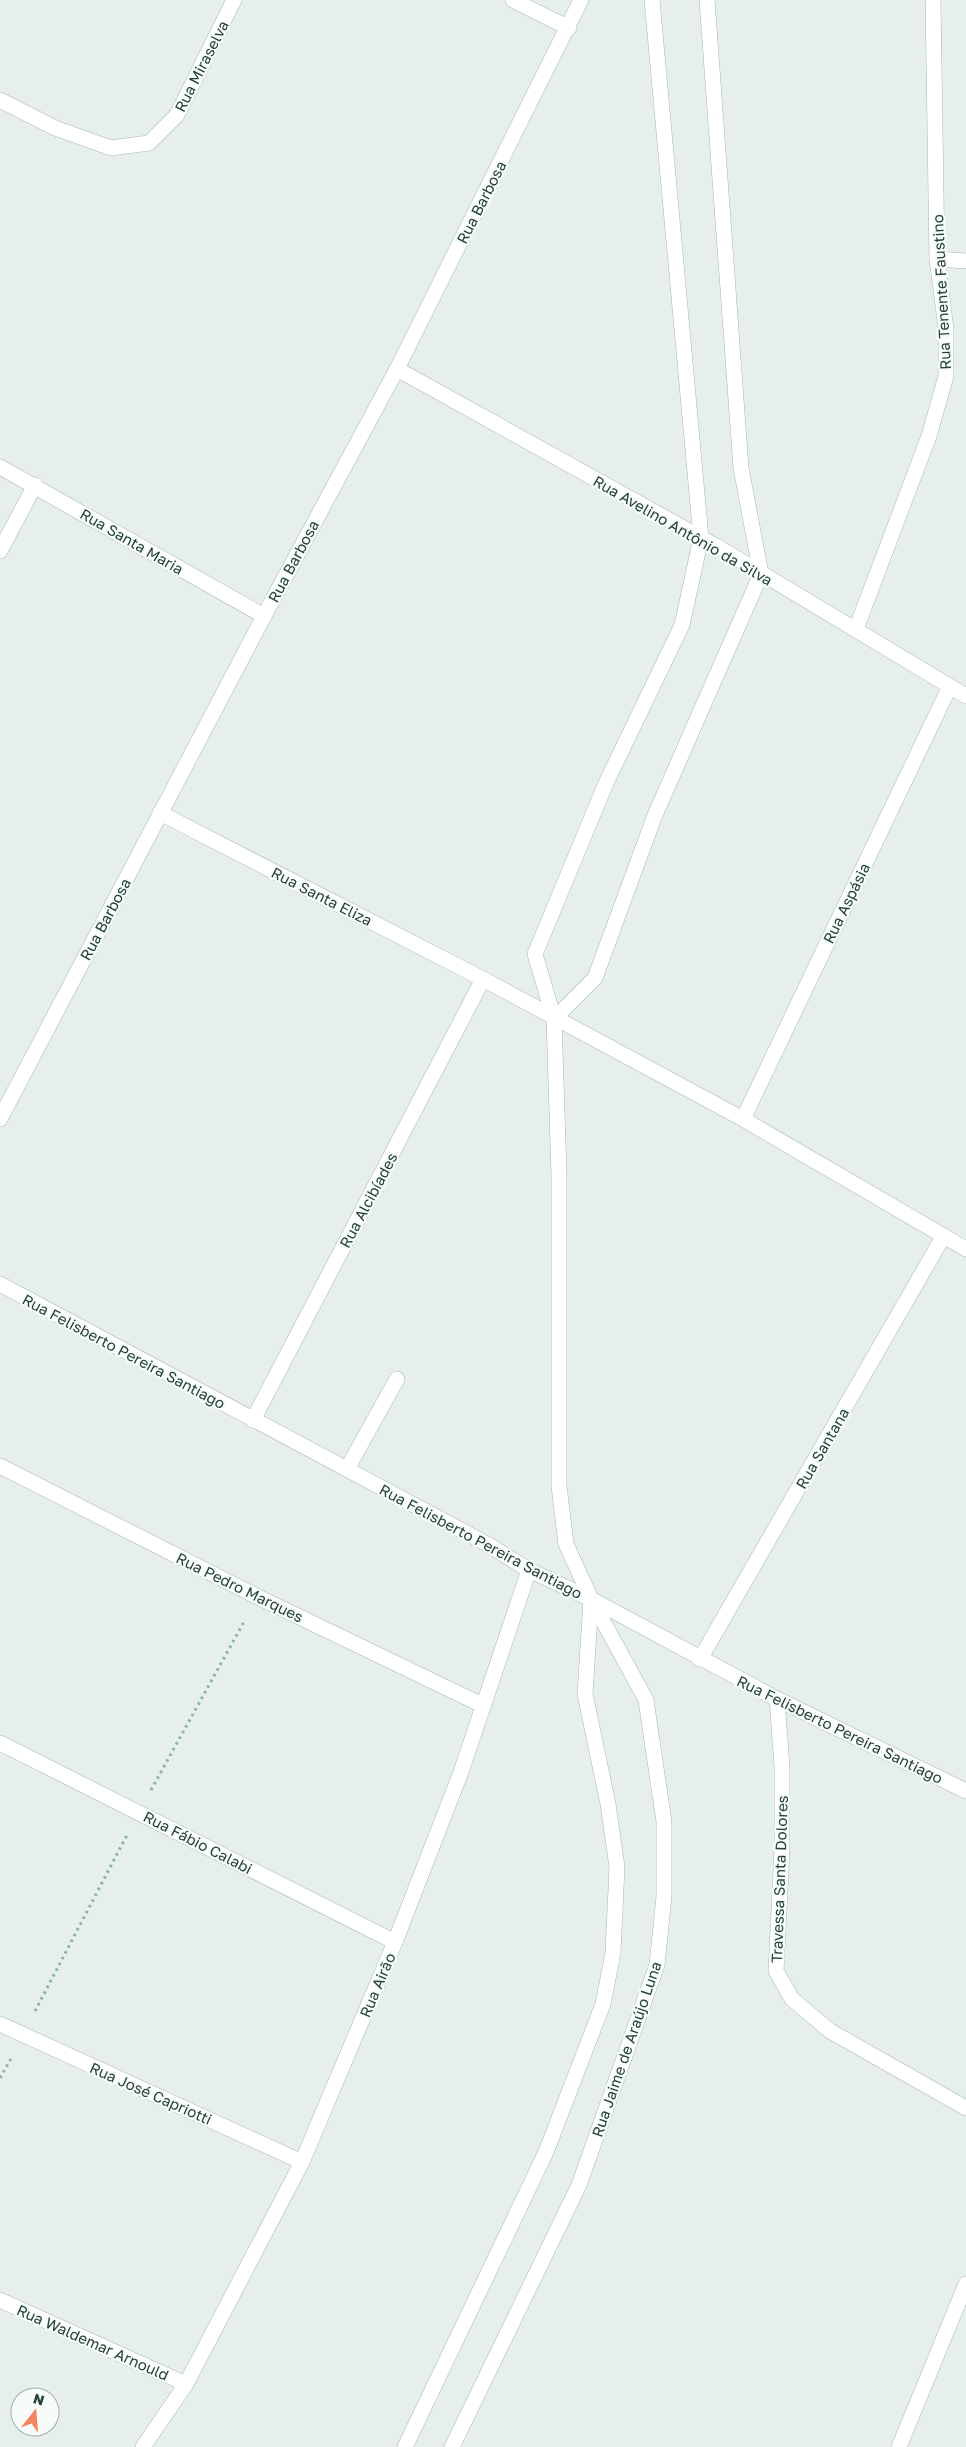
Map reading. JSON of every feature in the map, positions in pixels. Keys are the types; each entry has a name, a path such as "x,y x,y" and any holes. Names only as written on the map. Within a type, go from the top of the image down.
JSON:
{"street":[{"name":"Rua Miraselva","path":"0,100 55,128 111,148 149,143 177,115 234,0"},
{"path":"513,0 569,28"},
{"name":"Rua Barbosa","path":"0,1119 264,616 398,369 569,28 581,0"},
{"name":"Rua Jaime de Araújo Luna","path":"452,2447 579,2185 656,1965 664,1896 664,1822 646,1700 590,1599 566,1544 559,1486 559,1175 554,1019 535,954 606,783 682,625 701,538 652,0"},
{"path":"707,0 741,468 762,574 655,815 595,978 554,1019 743,1119 966,1249"},
{"name":"Rua Tenente Faustino","path":"856,629 929,436 946,376 946,329 937,259 933,0"},
{"path":"937,259 966,261"},
{"name":"Rua Avelino Antônio da Silva","path":"398,369 701,538 966,696"},
{"name":"Rua Santa Maria","path":"0,467 35,485 264,616"},
{"path":"0,551 35,485"},
{"name":"Rua Aspásia","path":"743,1119 950,686"},
{"name":"Rua Santa Eliza","path":"160,813 483,979 554,1019"},
{"name":"Rua Alcibíades","path":"253,1420 483,979"},
{"name":"Rua Santana","path":"700,1659 943,1237"},
{"name":"Rua Felisberto Pereira Santiago","path":"0,1284 487,1544 529,1570 590,1599 777,1699 966,1791"},
{"path":"346,1469 397,1379"},
{"name":"Rua Pedro Marques","path":"0,1466 258,1597 482,1705"},
{"name":"Rua Airão","path":"143,2447 186,2384 302,2162 395,1942 461,1772 529,1570"},
{"path":"405,2447 546,2152 603,2004 613,1953 617,1867 608,1804 585,1694 590,1599"},
{"name":"Travessa Santa Dolores","path":"777,1699 782,1776 782,1849 776,1971 792,1999 830,2031 966,2108"},
{"name":"Rua Fábio Calabi","path":"0,1743 395,1942"},
{"name":"Rua José Capriotti","path":"0,2024 302,2162"},
{"path":"899,2447 966,2284"},
{"name":"Rua Waldemar Arnould","path":"0,2300 186,2384"}],"path":[{"path":"0,2078 139,1812 258,1597"}]}
